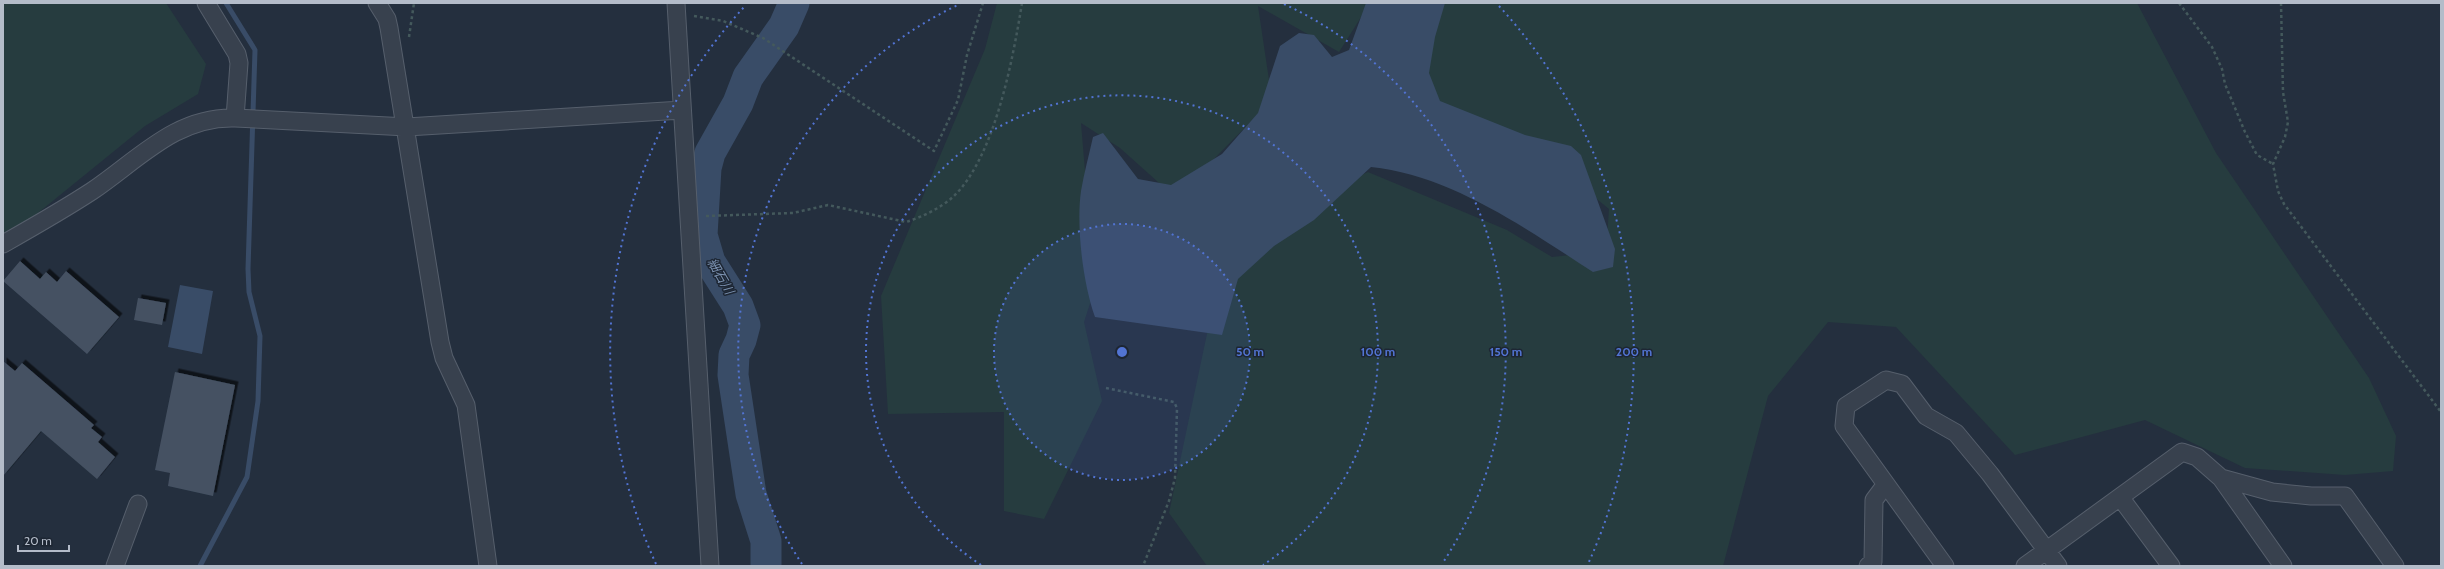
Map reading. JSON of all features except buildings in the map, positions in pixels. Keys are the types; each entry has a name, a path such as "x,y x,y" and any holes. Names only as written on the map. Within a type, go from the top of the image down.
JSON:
{"street":[{"path":"206,3 237,54 239,63 238,118"},
{"path":"377,3 387,19 389,28 440,342 444,358 466,405 488,566"},
{"path":"676,8 690,217 710,566"},
{"path":"3,244 90,192 176,131 209,119 238,118 406,127 682,110"},
{"path":"1945,566 1844,426 1846,406 1886,380 1902,384 1926,416 1956,433 1990,474 2058,566"},
{"path":"2025,566 2182,452 2197,457 2221,478 2283,566"},
{"path":"2221,478 2286,495 2345,496 2395,566"},
{"path":"1868,566 1873,562 1874,500 1886,484"},
{"path":"2120,497 2171,566"},
{"path":"115,566 138,504"}],"path":[{"path":"676,8 723,21 763,38 934,151 958,100 967,55 984,3"},
{"path":"690,217 793,213 828,205 906,222 935,209 953,197 963,184 976,163 992,127 1009,73 1022,3"},
{"path":"2179,3 2212,47 2222,69 2225,84 2245,132 2257,155 2273,164"},
{"path":"2281,3 2283,92 2288,122 2285,137 2273,164 2278,191 2284,204 2441,412"},
{"path":"1106,388 1174,402 1177,408 1175,478 1169,501 1143,566"}],"green space":[{"path":"3,3 166,3 206,64 198,94 145,126 33,217 3,233"},
{"path":"997,3 1370,3 1339,52 1258,6 1272,100 1212,161 1168,191 1120,148 1081,123 1086,183 1100,273 1084,322 1102,401 1044,519 1004,511 1004,412 888,414 881,296 985,49"},
{"path":"1422,3 2137,3 2216,153 2369,378 2396,436 2393,471 2345,475 2245,468 2145,420 2015,455 1896,327 1828,322 1768,396 1723,566 1207,566 1169,513 1218,282 1294,205 1368,172 1507,230 1552,257 1580,254 1607,239 1609,209 1541,153 1415,106"}],"water":[{"path":"1366,3 1445,3 1435,37 1429,73 1440,101 1525,135 1571,146 1581,155 1615,249 1613,267 1593,272 1515,222 1459,193 1430,181 1401,172 1371,167 1314,220 1274,246 1238,279 1222,335 1095,317 1084,272 1079,221 1081,191 1093,137 1103,133 1138,179 1171,185 1222,154 1258,113 1280,46 1299,33 1314,35 1332,57 1349,50"},
{"path":"180,285 213,291 202,354 168,347"}],"waterway":[{"path":"200,566 247,477 258,401 260,336 249,292 248,269 255,50 226,3"},
{"name":"細石川","path":"766,566 766,541 751,494 733,375 734,355 741,340 745,325 738,306 710,262 702,235 706,168 710,153 738,103 748,77 784,26 794,3"}]}
